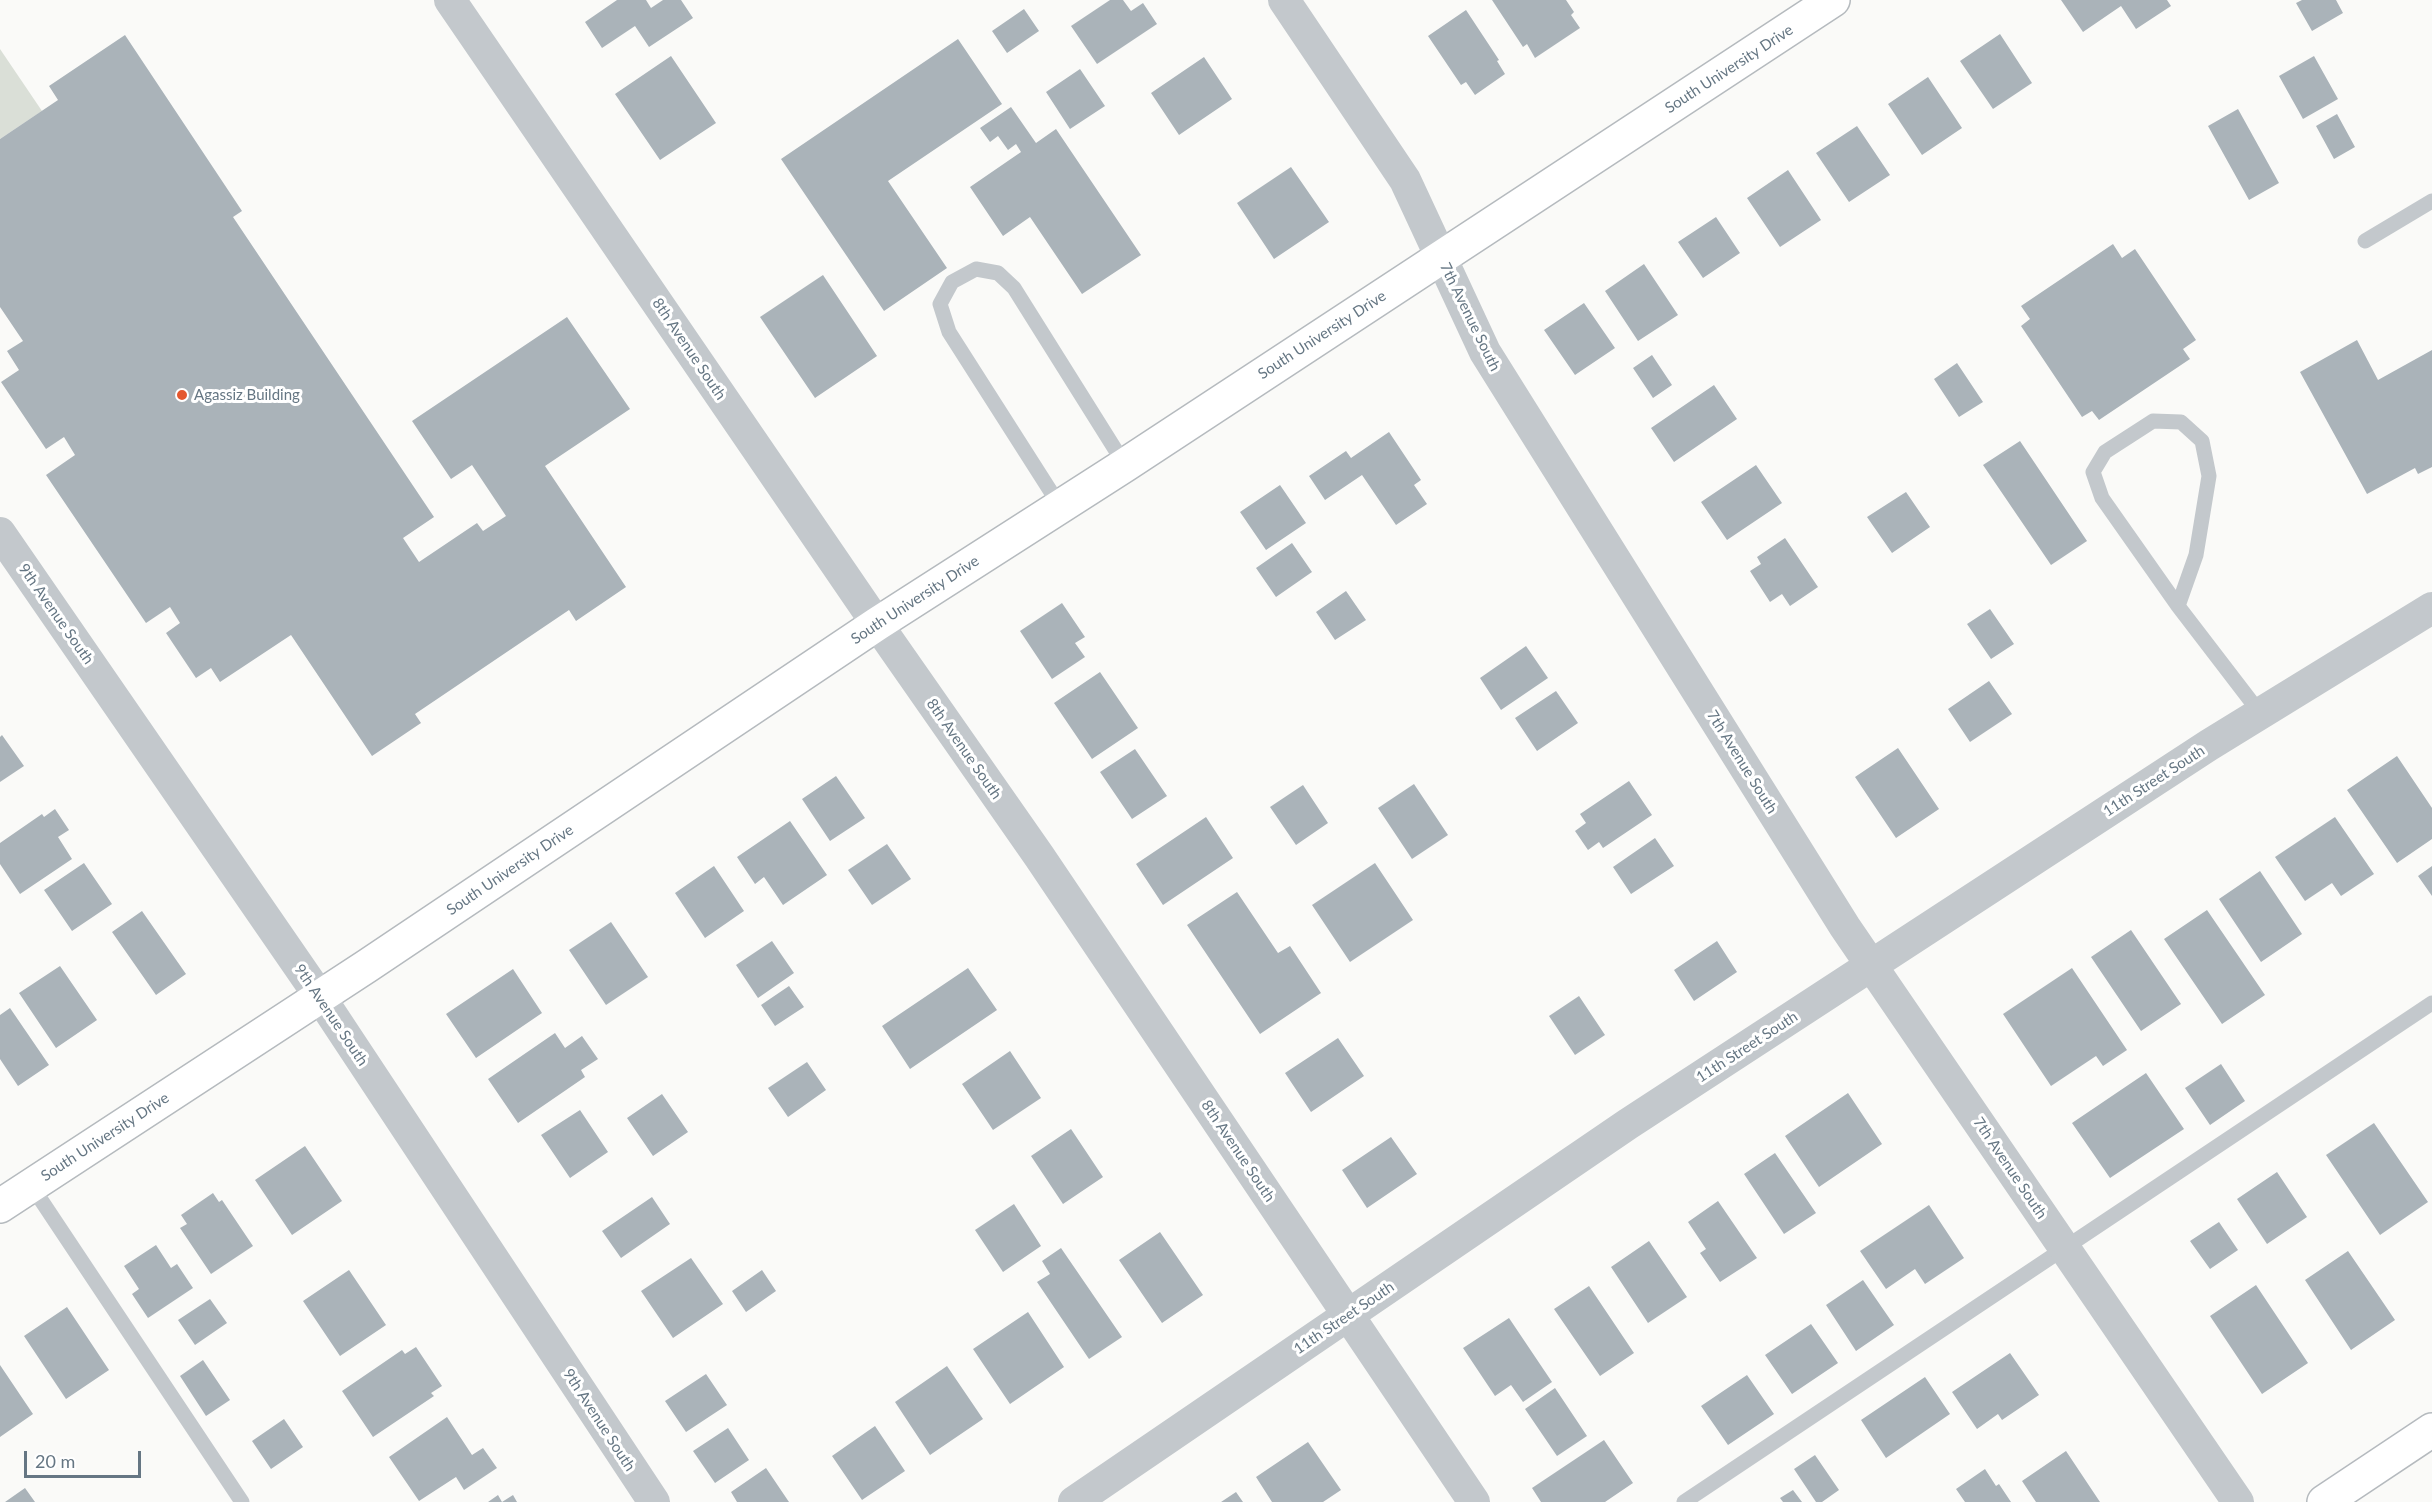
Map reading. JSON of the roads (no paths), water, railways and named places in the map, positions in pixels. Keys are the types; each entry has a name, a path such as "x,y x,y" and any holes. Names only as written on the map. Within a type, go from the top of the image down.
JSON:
{"main road":[{"name":"South University Drive","path":"0,1206 320,997 877,624 1125,465 1833,0"},
{"path":"2324,1502 2432,1430"}],"street":[{"name":"8th Avenue South","path":"450,0 877,624 1046,866 1474,1502"},
{"name":"7th Avenue South","path":"1284,0 1406,180 1485,352 1845,927 2238,1502"},
{"name":"9th Avenue South","path":"0,533 320,997 654,1502"},
{"name":"11th Street South","path":"1074,1502 1628,1124 2260,713 2432,608"}],"lane":[{"path":"2366,241 2432,201"},
{"path":"1060,506 949,332 940,304 952,282 976,269 998,273 1014,288 1125,465"},
{"path":"2178,606 2196,555 2209,476 2202,441 2181,422 2153,421 2105,452 2094,472 2102,498 2178,606 2260,713"},
{"path":"1684,1502 2432,1003"},
{"path":"31,1185 242,1502"}],"place":[{"name":"Agassiz Building","path":"182,395"}]}
